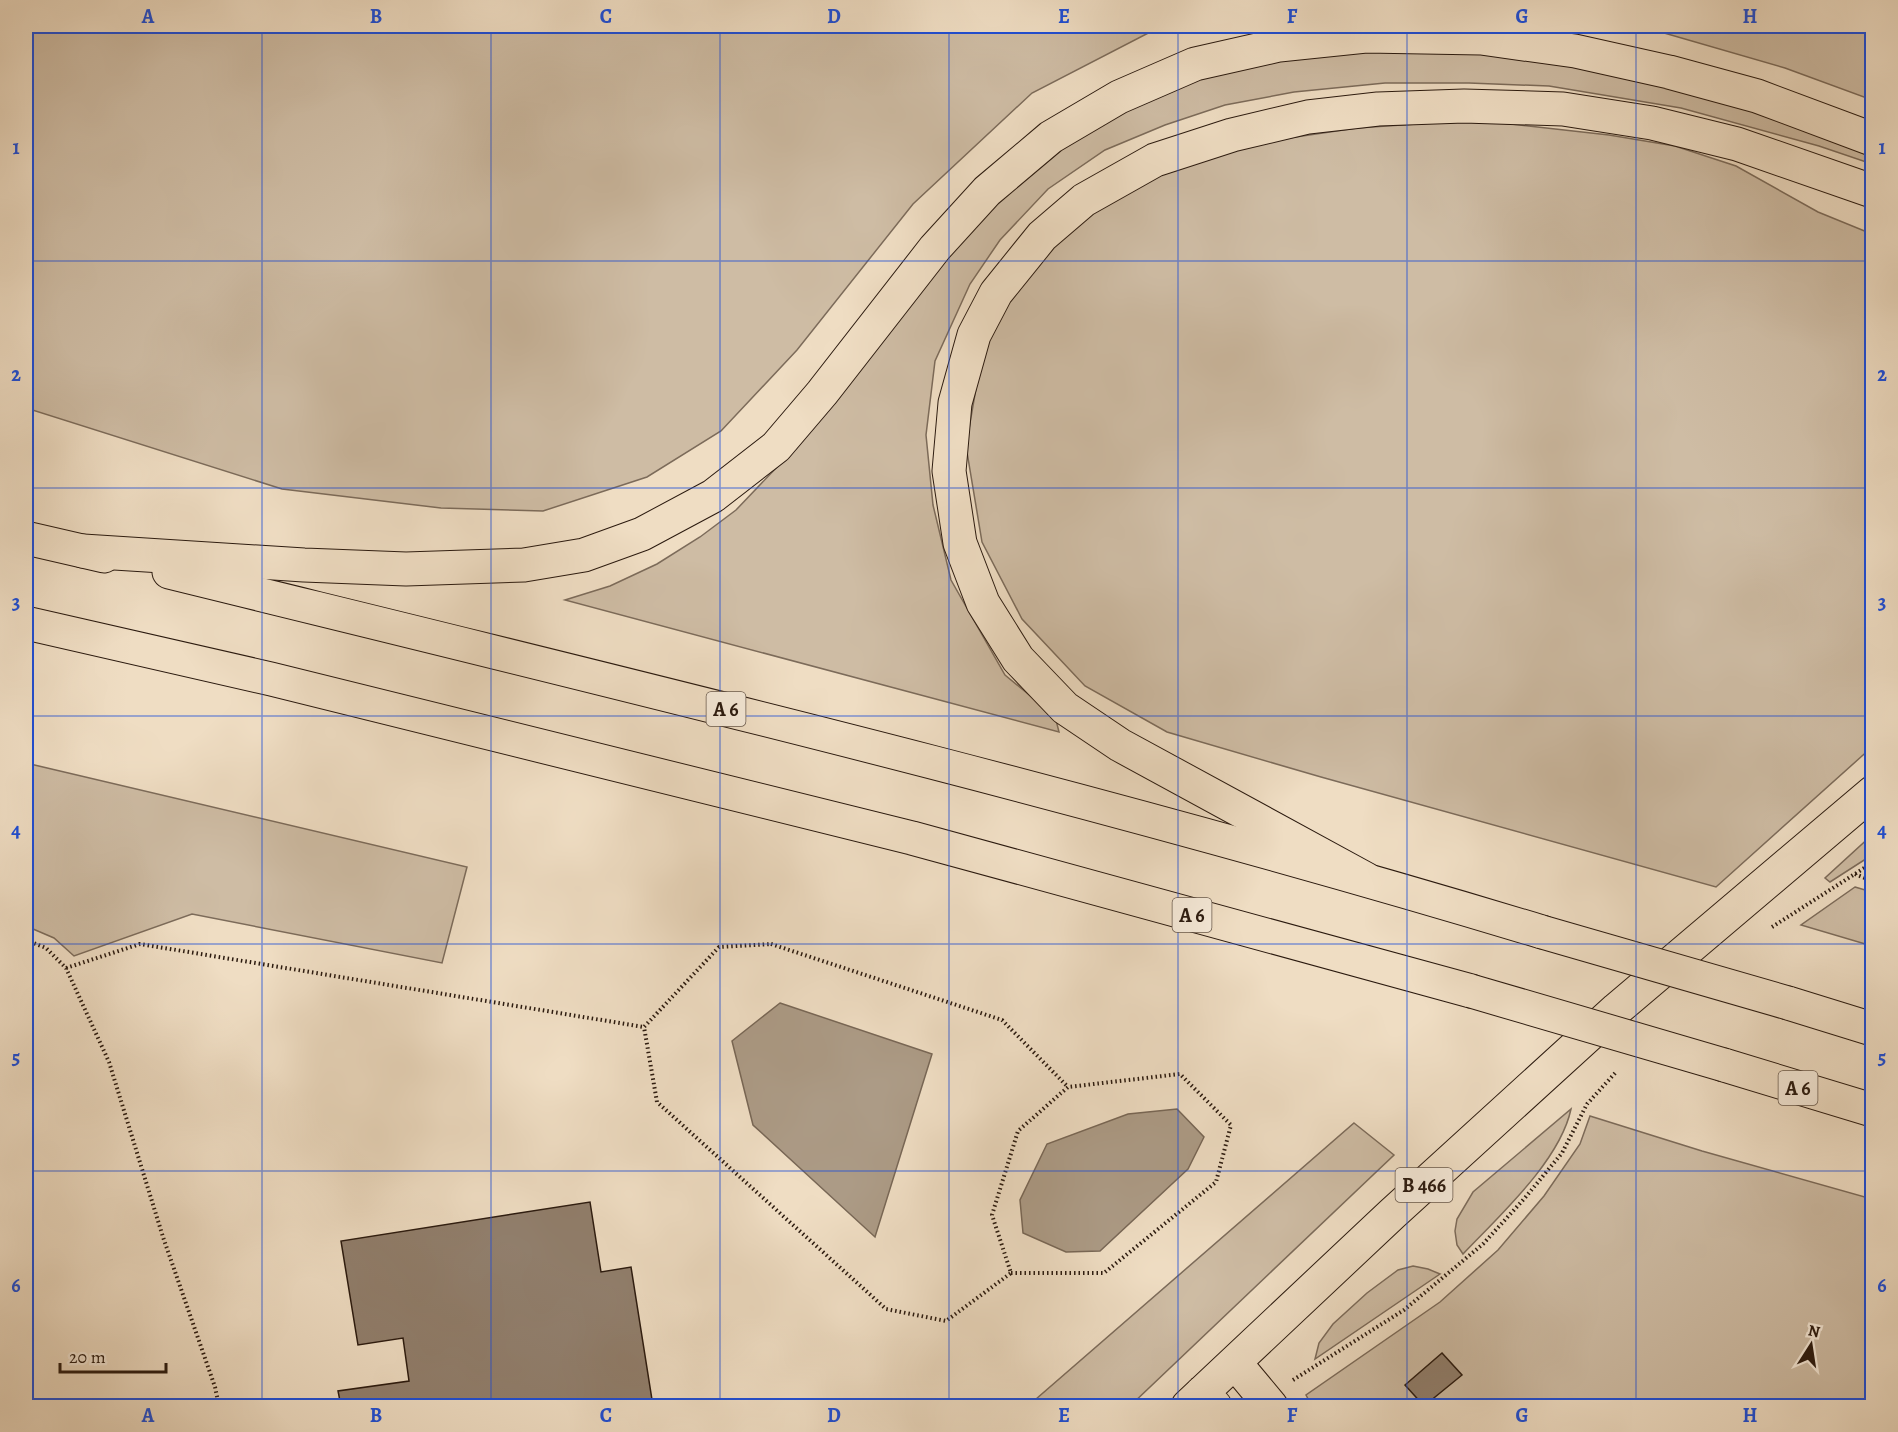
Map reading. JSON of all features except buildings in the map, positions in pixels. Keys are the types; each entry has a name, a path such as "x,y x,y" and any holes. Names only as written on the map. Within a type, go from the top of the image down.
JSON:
{"main road":[{"path":"83,551 406,569 524,565 584,555 642,534 713,496 776,447 822,393 935,248 987,191 1035,150 1051,137 1119,97 1195,64 1279,45 1366,36 1481,38 1575,51 1669,72 1757,96 1872,139"},
{"path":"1366,879 1120,745 1065,708 1018,659 988,612 960,543 949,471 956,403 974,335 996,293 1042,236 1084,200 1155,160 1232,135 1308,117 1378,109 1464,106 1563,109 1652,123 1737,144 1872,191"},
{"name":"A 6","path":"26,538 808,729 1366,879 1872,1029"},
{"name":"A 6","path":"26,623 271,679 912,838 1471,991 1872,1110"},
{"name":"B 466","path":"1202,1402 1236,1364 1392,1214 1617,1009 1872,793"},
{"path":"1236,1364 1268,1402"}],"path":[{"path":"1765,931 1872,863"},
{"path":"1854,874 1872,881"},
{"path":"26,940 46,948 66,968 109,1062 163,1237 215,1387 219,1407"},
{"path":"66,968 140,944 644,1027"},
{"path":"644,1027 719,947 771,944 1002,1020 1068,1087"},
{"path":"644,1027 657,1102 886,1309 946,1321 1011,1273 1104,1273 1216,1182 1231,1125 1180,1074 1068,1087 1018,1131 992,1215 1011,1273"},
{"path":"1268,1402 1404,1310 1483,1244 1562,1153 1587,1104 1617,1071"}],"shaded area":[{"path":"26,26 1173,26 1156,29 1032,93 913,204 797,350 721,431 647,477 543,511 441,508 282,489 26,408"},
{"path":"1640,26 1872,26 1872,100 1785,68"},
{"path":"1396,42 1646,74 1872,149 1872,164 1819,146 1681,108 1549,86 1385,83 1294,92 1225,105 1165,125 1105,150 1048,189 1000,240 970,284 935,361 926,435 933,505 951,580 1005,675 1055,716 1059,732 565,600 610,586 657,564 700,537 736,510 777,467 960,234 1099,117 1230,62"},
{"path":"1476,120 1609,135 1675,146 1736,166 1818,212 1872,234 1872,747 1716,887 1167,732 1085,686 1022,619 982,542 966,446 983,348 1015,291 1066,233 1119,192 1191,159 1261,142 1357,128"},
{"path":"26,763 467,867 442,963 192,914 74,956 54,938 26,926"},
{"path":"1872,835 1872,855 1830,882 1825,878"},
{"path":"1855,887 1872,892 1872,946 1801,925"},
{"path":"780,1003 932,1054 875,1237 753,1125 732,1041"},
{"path":"1177,1109 1204,1137 1188,1169 1100,1251 1066,1252 1023,1233 1020,1200 1047,1144 1128,1114"},
{"path":"1571,1109 1565,1129 1541,1168 1510,1205 1463,1254 1457,1245 1455,1231 1457,1219 1473,1192"},
{"path":"1590,1116 1702,1151 1872,1199 1872,1406 1312,1406 1306,1395 1440,1302 1498,1250 1544,1196 1580,1144"},
{"path":"1354,1123 1394,1155 1130,1406 1028,1406"},
{"path":"1413,1266 1440,1274 1315,1359 1319,1343 1333,1324 1367,1293 1398,1270"}]}
